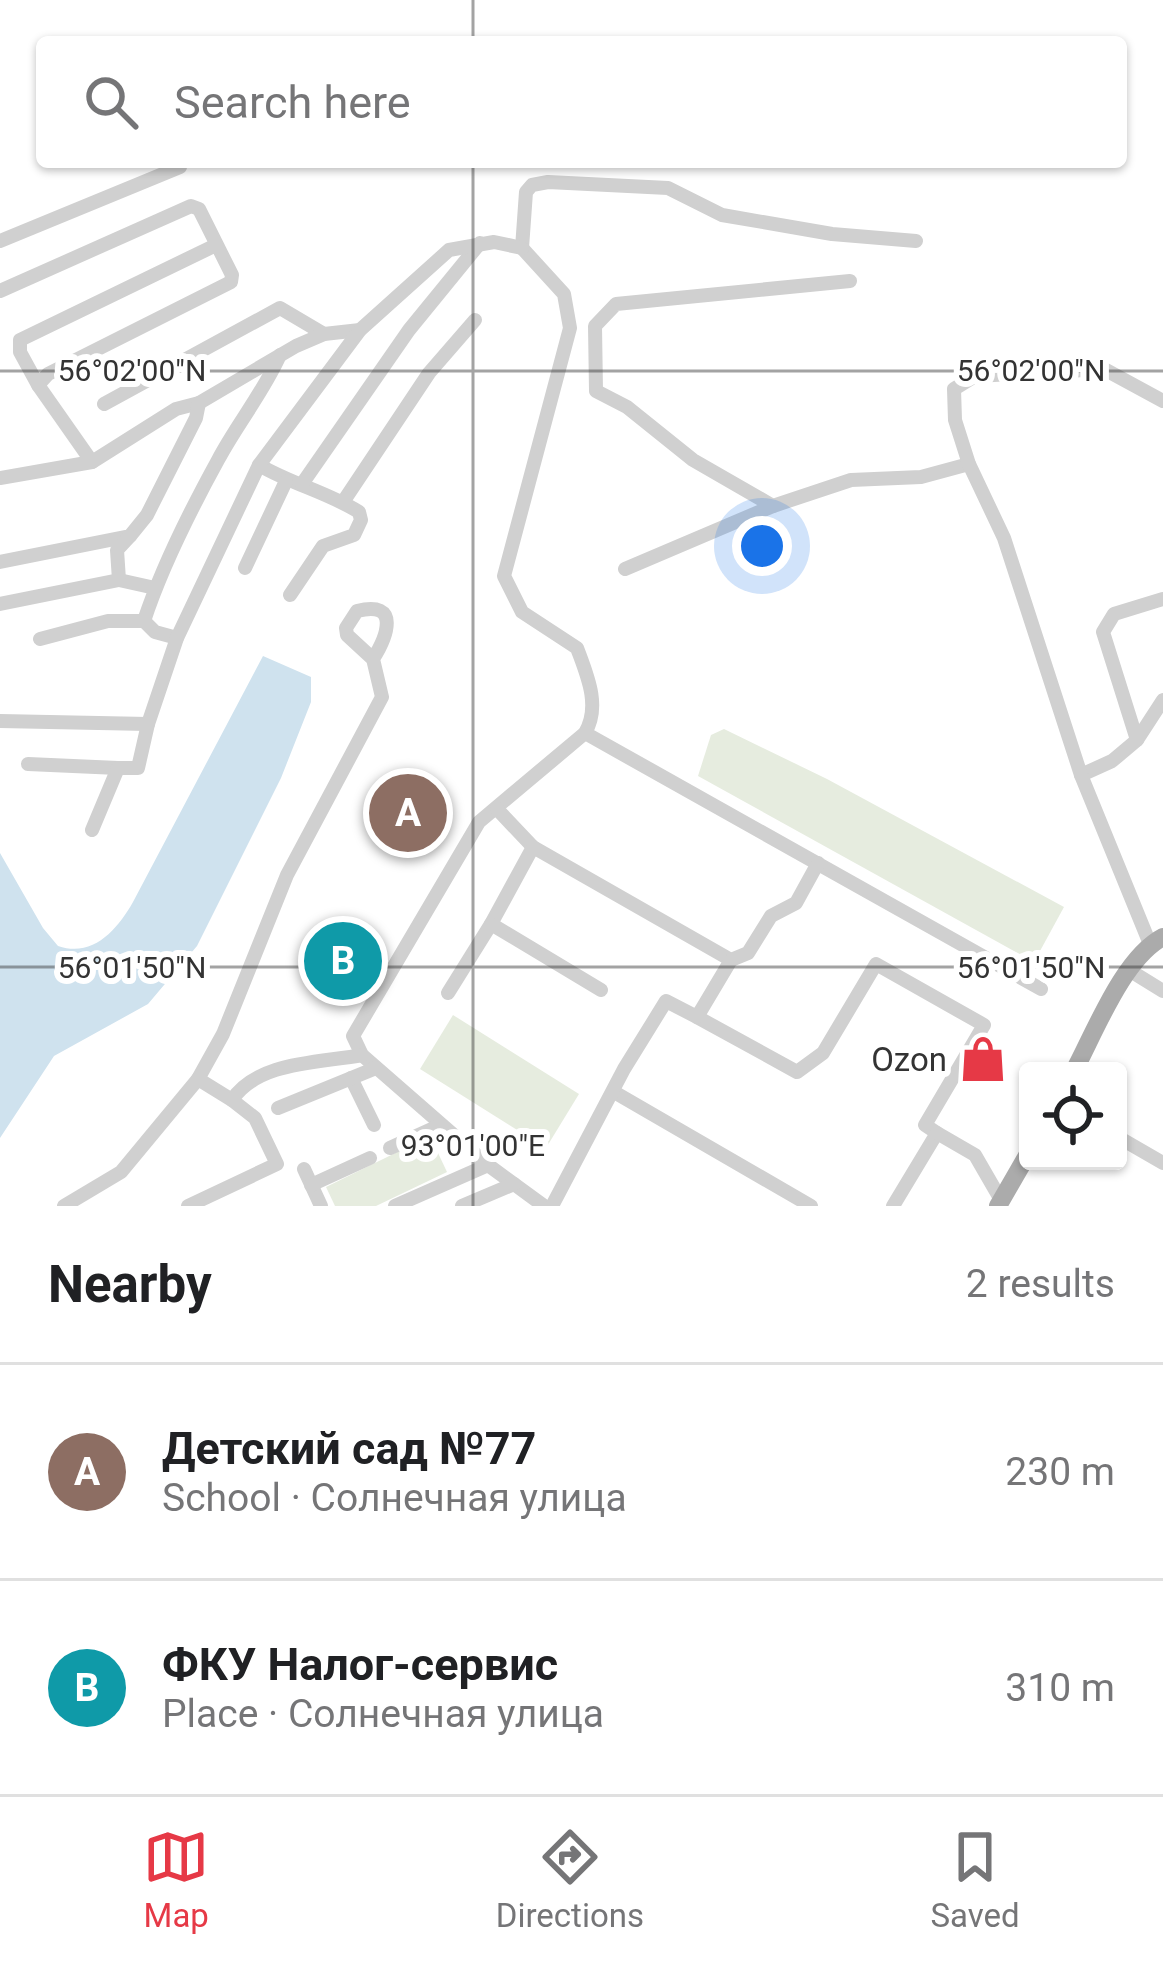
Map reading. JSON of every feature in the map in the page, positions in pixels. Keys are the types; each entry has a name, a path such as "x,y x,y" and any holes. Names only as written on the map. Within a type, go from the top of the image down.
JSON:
{"main road":[{"path":"1079,1062 1129,970 1157,941"},
{"path":"999,1203 1019,1169"}],"street":[{"path":"0,241 178,168"},
{"path":"522,248 526,193 532,185 548,182 668,188 722,215 832,234 916,241"},
{"path":"0,291 191,206 200,209 232,275 231,282 48,374 38,385"},
{"path":"28,764 138,768 177,638 259,464 360,330 449,250 494,242 522,248 565,294 569,328 504,575 522,612 577,648 593,701 592,723 479,822 365,1012 353,1036 362,1055 488,1165 548,1206 666,1001 797,1072 823,1053 876,964 984,1025 925,1125 975,1155 999,1203"},
{"path":"245,568 294,483 480,243"},
{"path":"92,461 38,385 20,352 20,340 216,245"},
{"path":"773,506 693,460 627,407 596,391 595,326 616,304 850,281"},
{"path":"104,404 280,308 324,334"},
{"path":"343,502 429,373 475,320"},
{"path":"0,478 92,461 176,409 199,403 324,334 360,330"},
{"path":"144,621 155,587 220,456 265,388 280,356"},
{"path":"1157,941 1081,775 1004,538 969,464 955,420 954,389 975,376 1104,368 1163,401"},
{"path":"119,580 117,550 147,515 199,403"},
{"path":"259,464 343,502 359,512 361,520 354,535 323,546 290,595"},
{"path":"625,569 773,506 851,480 920,476 969,464"},
{"path":"0,562 130,536"},
{"path":"0,604 119,580 155,587"},
{"path":"1137,740 1102,632 1114,614 1163,599"},
{"path":"40,639 107,621 144,621 154,632 177,638"},
{"path":"64,1206 121,1172 198,1079 223,1034 287,875 382,697 374,659"},
{"path":"1081,775 1112,761 1137,740 1163,700"},
{"path":"0,721 148,724"},
{"path":"585,733 1041,989"},
{"path":"92,830 118,768"},
{"path":"497,809 533,847 730,960"},
{"path":"448,993 533,847"},
{"path":"697,1017 730,960 748,953 770,916 796,903 818,863"},
{"path":"491,924 602,990"},
{"path":"1129,970 1163,991"},
{"path":"232,1100 269,1071 362,1055"},
{"path":"278,1108 376,1068"},
{"path":"351,1078 374,1124"},
{"path":"188,1206 277,1164 255,1118 198,1079"},
{"path":"614,1092 811,1206"},
{"path":"390,1148 441,1125"},
{"path":"893,1206 937,1133"},
{"path":"1127,1142 1163,1163"},
{"path":"311,1185 370,1158"},
{"path":"395,1206 488,1165"},
{"path":"304,1169 321,1206"},
{"path":"462,1206 514,1184"}],"shaded area":[{"path":"724,729 1064,907 1034,962 698,776 711,735"},
{"path":"453,1015 579,1094 546,1148 420,1069"},
{"path":"430,1136 447,1172 376,1206 335,1206 326,1187"}],"water":[{"path":"263,656 311,677 311,702 281,778 197,946 148,1004 54,1056 0,1138 0,853 58,946 82,948 103,939 133,902"}],"place":[{"name":"Детский сад №77","path":"408,813"},
{"name":"ФКУ Налог-сервис","path":"343,961"},
{"name":"Ozon","path":"983,1059"}]}
